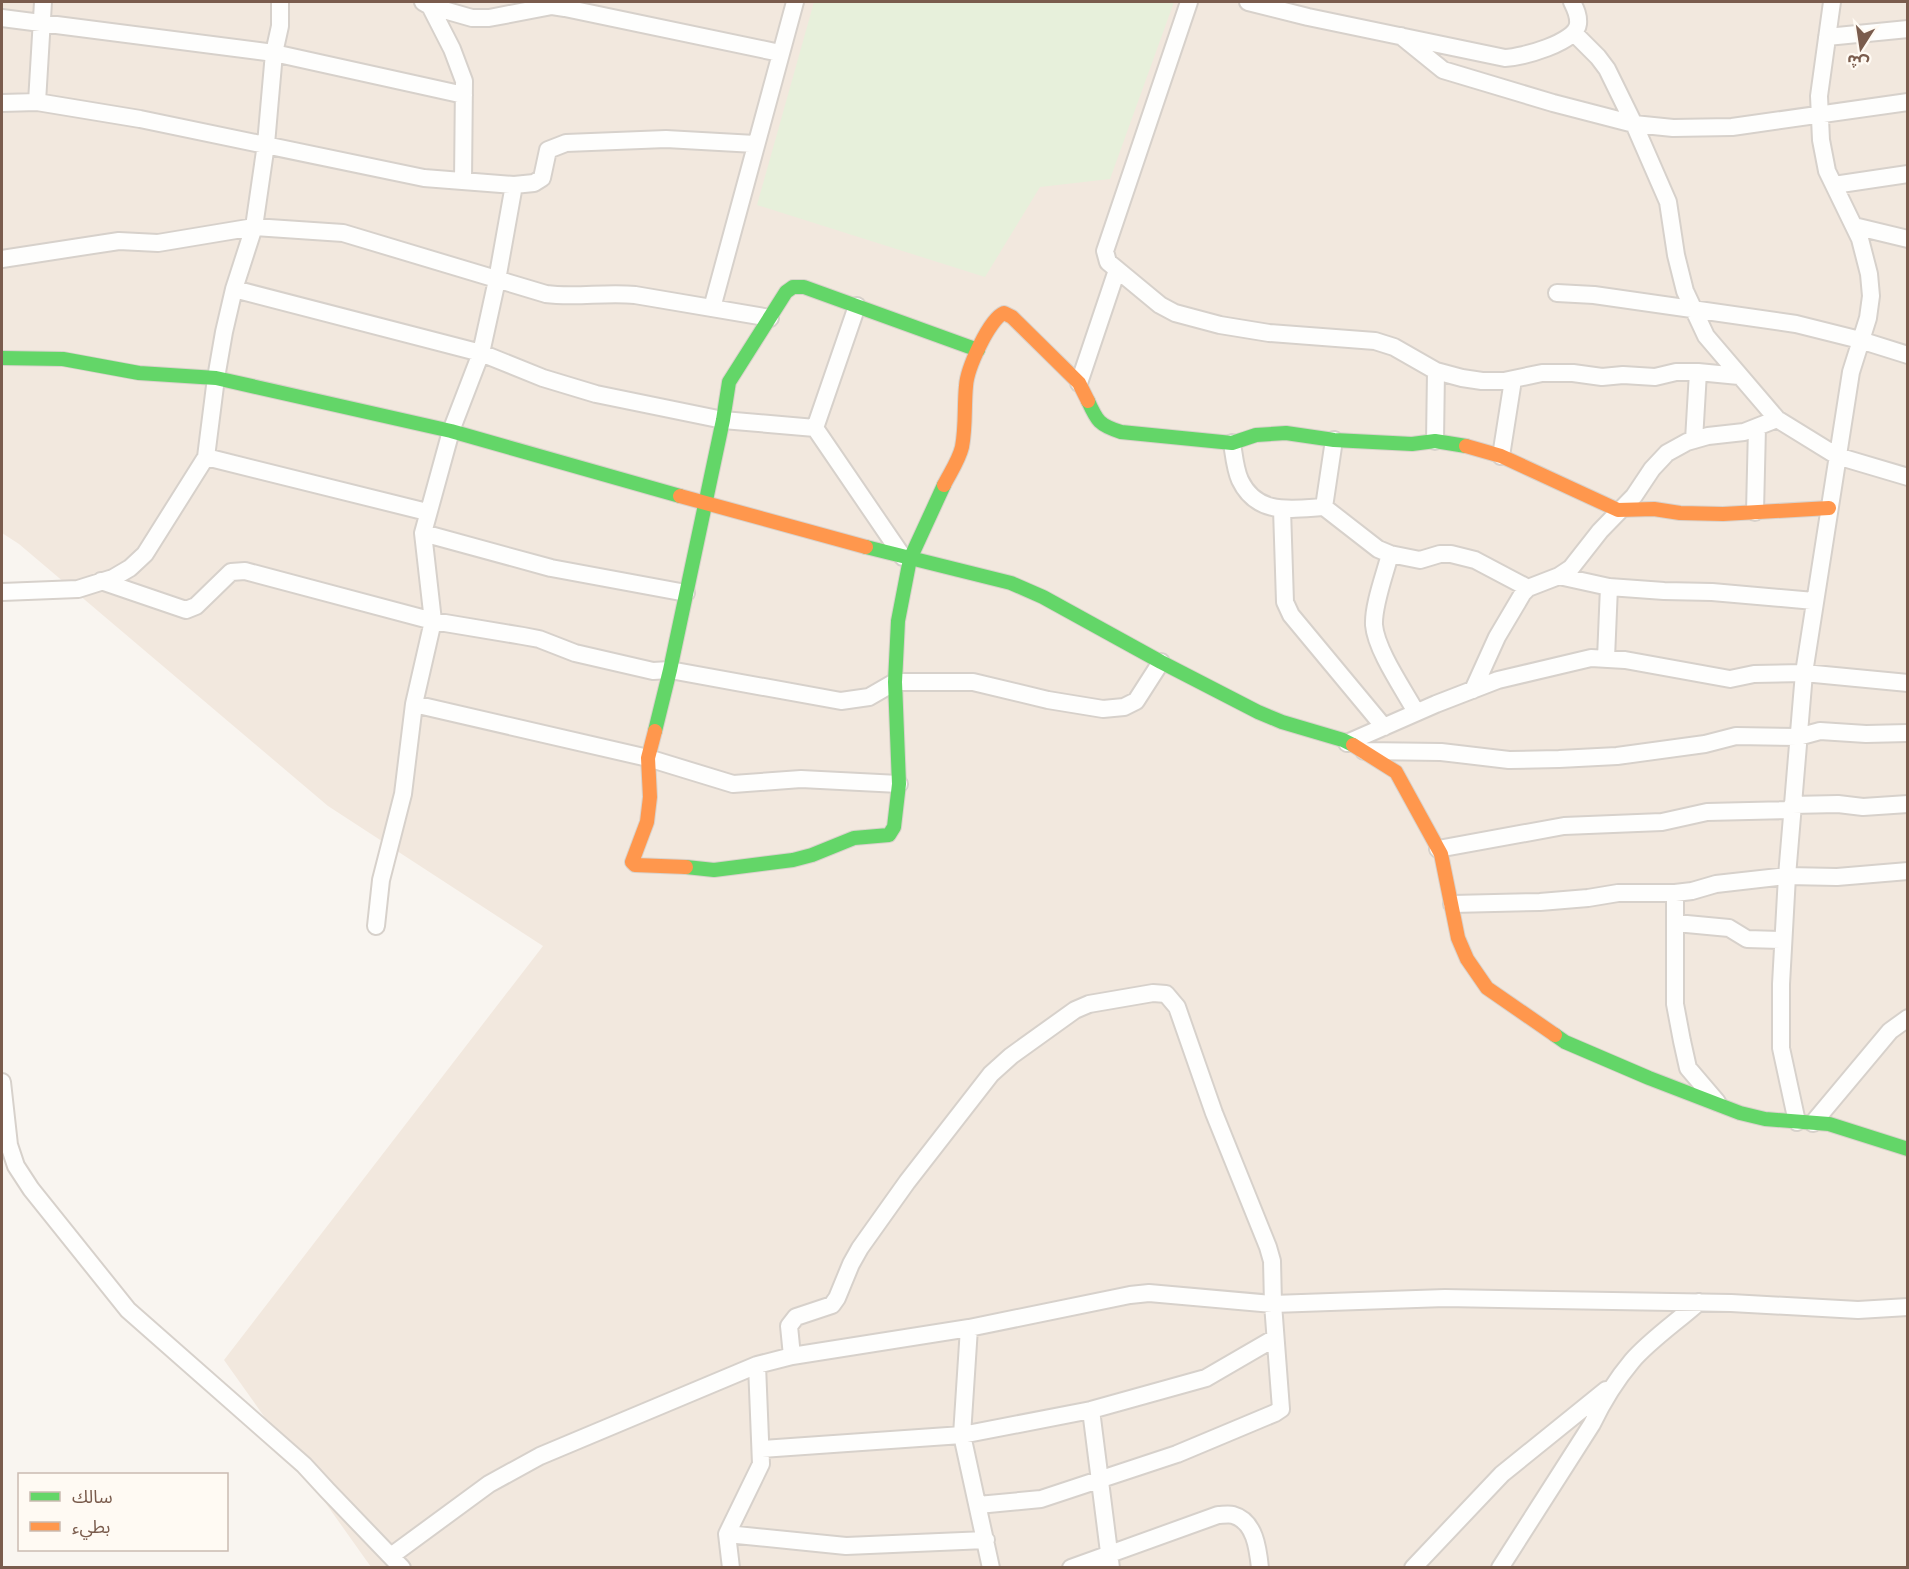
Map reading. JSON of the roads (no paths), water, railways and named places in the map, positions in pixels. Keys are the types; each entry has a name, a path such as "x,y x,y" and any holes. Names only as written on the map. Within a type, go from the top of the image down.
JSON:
{"street":[{"path":"37,102 43,2"},
{"path":"2,591 78,589 113,578 130,568 145,554 206,458 216,378 234,289 254,227 266,144 274,53 280,26 280,2"},
{"path":"712,308 794,2"},
{"path":"1189,2 1105,252 1108,262 1160,305 1175,313 1220,325 1269,333 1374,341 1394,347 1436,371 1482,381 1513,380 1542,373 1573,373 1602,377 1623,375 1655,377 1676,372 1739,375"},
{"path":"1248,2 1308,17 1505,58 1534,53 1574,33 1578,25 1578,12 1574,2"},
{"path":"1805,1122 1780,1048 1783,940 1792,807 1804,673 1814,601 1851,372 1868,318 1870,296 1869,274 1860,239 1827,171 1821,140 1819,96 1832,2"},
{"path":"428,3 472,18 489,18 552,6 780,53"},
{"path":"428,3 453,49 464,81 463,181"},
{"path":"2,18 274,53 464,95"},
{"path":"1827,37 1908,29"},
{"path":"1574,33 1607,69 1668,201 1676,255 1685,291 1706,336 1776,419 1837,456 1908,477"},
{"path":"1401,36 1443,70 1634,124 1673,129 1732,127 1908,102"},
{"path":"2,103 37,102 140,119 424,177 514,185 534,183 542,178 548,150 566,143 666,139 755,144"},
{"path":"1834,185 1908,174"},
{"path":"376,926 381,880 403,794 414,704 433,621 423,533 451,431 481,353 498,280 514,185"},
{"path":"1854,226 1908,239"},
{"path":"2,259 119,241 158,243 254,227 342,233 546,294 566,297 613,293 635,295 770,318"},
{"path":"1079,383 1118,270"},
{"path":"978,350 804,286 793,287 786,292 729,382 670,670 648,758 649,810 642,838 633,857 632,862 635,865 714,870 793,860 855,838 889,835 894,827 899,784 895,682 898,621 906,558 941,497 961,450 965,429 966,383 978,350 997,316 1004,313 1012,317 1079,383 1095,416 1105,427 1120,432 1232,443 1256,435 1286,433 1334,440 1412,444 1435,441 1464,445 1501,456 1618,510 1654,509 1680,513 1723,514 1829,508"},
{"path":"234,289 481,353 573,388 723,420 815,428"},
{"path":"1557,293 1593,295 1796,324 1908,355"},
{"path":"815,428 857,306"},
{"path":"2,358 63,359 139,374 216,378 451,431 906,558 1011,583 1043,597 1161,663 1258,712 1282,722 1347,742 1396,772 1438,849 1458,938 1467,959 1487,988 1565,1042 1740,1113 1766,1119 1841,1127 1908,1149"},
{"path":"1435,441 1436,371"},
{"path":"1694,440 1698,372"},
{"path":"1501,456 1513,380"},
{"path":"1473,690 1510,613 1528,588 1559,576 1571,568 1618,510 1634,496 1652,469 1667,453 1694,440 1744,432 1776,419"},
{"path":"1755,512 1757,427"},
{"path":"815,428 906,558"},
{"path":"1324,507 1334,440"},
{"path":"1232,443 1240,480 1252,496 1268,507 1282,509 1324,507 1378,549 1390,554 1420,560 1440,554 1451,554 1475,560 1528,588"},
{"path":"206,458 428,512"},
{"path":"1282,509 1285,602 1291,615 1384,727"},
{"path":"423,533 552,568 686,593"},
{"path":"1390,554 1374,624 1377,640 1416,712"},
{"path":"101,581 186,610 196,606 231,572 245,571 433,621 539,639 575,653 653,671 670,670 841,701 869,697 895,682 973,682 1048,700 1103,709 1124,708 1136,701 1161,663"},
{"path":"1559,576 1609,587 1712,592 1814,601"},
{"path":"1605,658 1609,587"},
{"path":"1347,742 1498,680 1592,658 1605,658 1730,680 1754,674 1804,673 1908,683"},
{"path":"414,704 648,758 733,783 801,779 899,784"},
{"path":"1364,751 1441,752 1509,760 1559,759 1617,756 1705,744 1736,736 1798,737 1820,731 1866,734 1908,733"},
{"path":"1438,849 1564,826 1662,822 1707,812 1838,804 1863,807 1908,804"},
{"path":"1452,904 1540,902 1634,892 1692,891 1716,884 1787,876 1847,876 1908,871"},
{"path":"1675,892 1675,1004 1688,1068 1717,1103"},
{"path":"1676,923 1729,928 1747,939 1783,940"},
{"path":"792,1356 789,1326 796,1317 832,1305 837,1299 860,1248 907,1182 991,1074 1011,1056 1075,1010 1089,1004 1153,993 1166,994 1177,1007 1214,1113 1272,1261 1281,1409 1177,1454 1041,1499 978,1505"},
{"path":"1805,1122 1890,1031 1908,1017"},
{"path":"2,1082 9,1144 16,1166 31,1189 128,1310 304,1465 397,1562 489,1484 540,1456 757,1365 792,1356 969,1328 1149,1293 1273,1304 1445,1298 1699,1302 1858,1310 1908,1307"},
{"path":"1500,1568 1592,1424 1600,1405 1616,1381 1633,1359 1699,1302"},
{"path":"969,1328 963,1435 991,1568"},
{"path":"761,1449 963,1435 1091,1410 1206,1378 1275,1338"},
{"path":"731,1568 727,1534 761,1464 757,1365"},
{"path":"1413,1568 1502,1474 1616,1381"},
{"path":"1091,1410 1110,1562"},
{"path":"1071,1568 1110,1562 1218,1515 1233,1515 1248,1525 1257,1546 1260,1568"},
{"path":"727,1534 846,1545 986,1540"}]}
